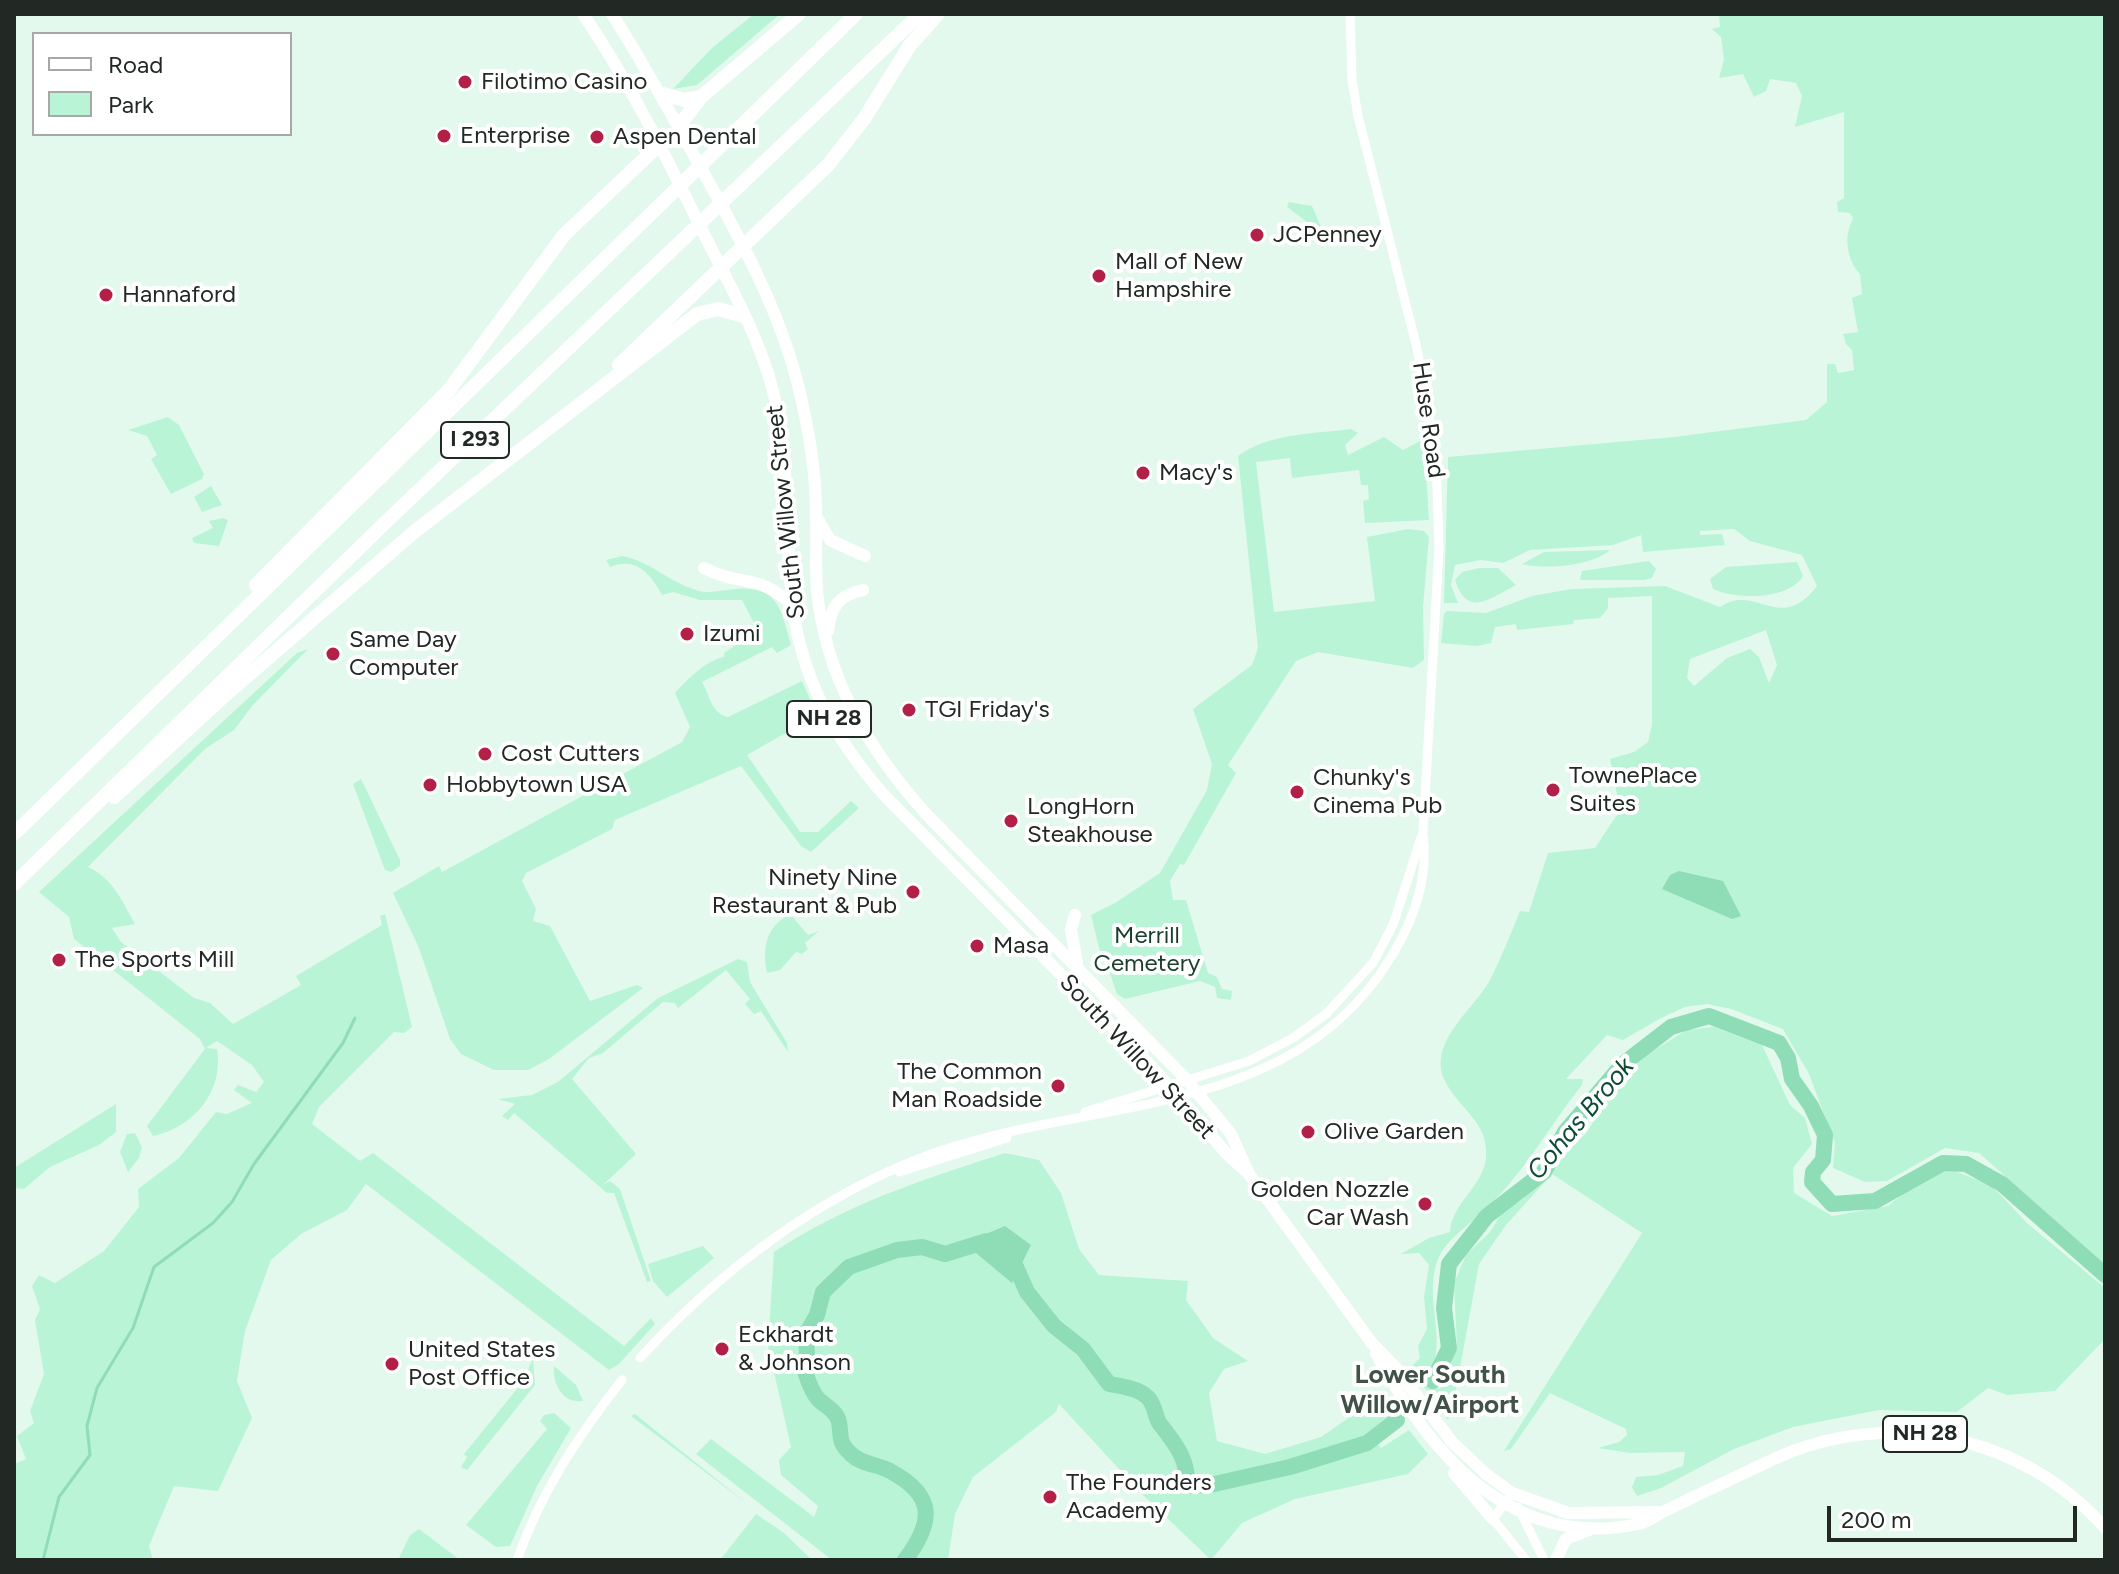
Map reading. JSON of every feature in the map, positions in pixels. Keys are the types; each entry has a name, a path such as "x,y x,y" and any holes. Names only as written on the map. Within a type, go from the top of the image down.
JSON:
{"highway":[{"path":"679,126 701,97 799,14"},
{"name":"I 293","path":"14,834 856,14"},
{"name":"I 293","path":"14,884 390,518 920,14"},
{"path":"553,424 652,337 847,144 910,45 938,14"},
{"path":"663,94 684,100 701,97"},
{"path":"162,689 225,616 449,390 558,242 660,144"},
{"path":"51,848 101,810 224,696 393,550 553,424 625,373 697,314 725,309 744,316"}],"main road":[{"name":"South Willow Street","path":"583,14 660,144 762,353 778,413 793,606 811,680 851,756 884,795 1168,1084 1227,1154 1249,1174 1371,1342 1395,1367 1452,1442 1512,1493 1568,1513 1662,1512"},
{"name":"South Willow Street","path":"612,14 663,94 744,248 780,327 797,382 813,459 817,590 827,642 850,708 889,770 928,816 1186,1079 1237,1142 1249,1174"},
{"path":"660,144 679,126"},
{"path":"816,512 827,537 865,556"},
{"path":"704,568 725,577 770,586 793,606"},
{"path":"827,642 835,604 844,595 863,590"},
{"path":"1075,915 1071,928 1078,969"},
{"name":"South Willow Street","path":"1371,1342 1385,1371 1441,1449 1473,1483 1503,1505 1559,1524 1596,1528 1638,1524 1815,1443 1850,1435 1911,1432 1969,1442 2024,1464 2071,1495 2105,1528"},
{"path":"1441,1449 1460,1481 1493,1519"},
{"path":"1556,1560 1566,1539 1596,1528"}],"street":[{"name":"Huse Road","path":"1056,1123 1240,1080 1292,1056 1332,1028 1371,987 1413,915 1425,867 1423,833 1439,548 1436,455 1419,357 1358,116 1351,65 1350,14"},
{"name":"Huse Road","path":"1056,1123 1168,1084 1249,1061 1293,1038 1337,1003 1373,963 1393,925 1423,833"},
{"path":"640,1358 689,1306 755,1251 809,1215 922,1157 981,1139 1056,1123"},
{"path":"517,1560 546,1492 573,1444 622,1380"},
{"path":"1512,1493 1493,1519 1526,1560"},
{"path":"1512,1493 1544,1560"}],"green space":[{"path":"754,14 780,14 697,85 673,89 712,48"},
{"path":"1719,14 2105,14 2105,1265 1979,1153 1945,1148 1887,1181 1865,1182 1833,1168 1835,1143 1809,1074 1783,1029 1731,1009 1707,1004 1685,1007 1623,1040 1607,1035 1566,1079 1583,1079 1582,1085 1521,1170 1444,1249 1433,1277 1437,1336 1433,1367 1427,1383 1440,1389 1457,1347 1454,1283 1466,1255 1490,1232 1504,1209 1520,1201 1587,1132 1607,1099 1644,1056 1687,1030 1714,1027 1762,1045 1790,1105 1805,1118 1812,1144 1793,1168 1794,1193 1832,1216 1888,1206 1929,1173 1949,1169 1991,1185 2027,1223 2105,1288 2105,1339 2055,1391 2007,1395 1988,1388 1957,1412 1879,1410 1793,1427 1734,1449 1661,1488 1637,1496 1632,1487 1636,1477 1658,1475 1683,1466 1685,1452 1630,1453 1598,1448 1619,1442 1627,1435 1626,1429 1550,1393 1511,1449 1504,1451 1642,1233 1552,1174 1506,1225 1479,1264 1455,1395 1458,1396 1448,1420 1410,1368 1420,1358 1418,1346 1427,1329 1424,1297 1429,1265 1419,1253 1401,1254 1429,1238 1450,1232 1456,1213 1484,1167 1486,1145 1483,1134 1444,1079 1441,1065 1448,1038 1491,978 1520,911 1529,912 1548,853 1595,848 1620,810 1610,759 1634,752 1648,742 1652,724 1652,596 1608,598 1608,608 1600,618 1574,620 1573,624 1517,630 1516,624 1495,627 1491,643 1477,646 1441,643 1444,614 1447,611 1486,613 1532,596 1571,589 1665,586 1720,607 1745,600 1780,608 1804,600 1817,586 1802,555 1750,541 1734,529 1700,531 1700,535 1722,534 1725,545 1643,552 1641,535 1613,545 1530,550 1503,563 1481,560 1455,565 1451,585 1458,603 1444,603 1448,457 1674,437 1806,420 1827,402 1827,364 1835,364 1838,373 1854,370 1852,350 1843,334 1858,332 1852,298 1862,294 1860,274 1848,248 1848,233 1853,219 1850,213 1838,212 1837,202 1844,198 1844,112 1795,127 1802,96 1796,83 1770,79 1766,91 1754,97 1743,74 1719,78 1724,59 1721,37 1712,29 1720,27","holes":["1766,630 1777,665 1769,683 1759,657 1750,649 1727,658 1694,686 1687,678 1690,659"]},
{"path":"1289,202 1312,206 1322,229 1320,241 1317,243 1315,228 1287,207"},
{"path":"168,417 179,425 204,474 202,479 171,494 151,459 157,455 147,436 128,430"},
{"name":"Merrill Cemetery","path":"1351,429 1358,433 1345,445 1348,455 1384,437 1403,450 1424,439 1429,520 1365,523 1363,501 1369,499 1368,485 1361,485 1359,470 1292,478 1290,458 1256,462 1274,612 1375,601 1367,537 1408,529 1424,531 1429,537 1423,607 1424,660 1413,668 1318,652 1296,661 1228,765 1236,773 1184,865 1180,864 1170,881 1173,900 1186,900 1208,973 1217,977 1222,989 1232,991 1231,1000 1217,998 1215,987 1200,981 1125,999 1117,994 1104,956 1101,956 1091,915 1160,873 1207,790 1212,764 1193,709 1252,665 1258,648 1238,456 1250,448 1277,439"},
{"path":"211,486 222,505 202,512 194,497"},
{"path":"228,520 219,546 194,543 192,538 213,528 209,521"},
{"path":"1610,550 1581,563 1543,567 1522,564 1544,552"},
{"path":"622,556 642,562 700,591 756,590 773,599 779,607 791,645 777,653 772,647 702,682 714,708 728,717 802,681 817,715 747,755 800,832 818,832 851,801 859,808 811,852 801,846 741,766 615,820 612,829 526,873 522,881 536,909 533,921 550,926 590,1001 637,985 643,988 549,1059 528,1070 494,1070 461,1054 450,1039 419,948 393,893 439,866 442,872 682,742 690,727 675,693 698,671 724,657 724,653 749,636 747,629 754,623 742,600 700,600 673,592 662,595 642,569 628,564 610,567 606,560"},
{"path":"1649,561 1656,569 1652,578 1580,580 1582,571"},
{"path":"1797,562 1803,576 1796,584 1775,594 1748,596 1723,593 1713,589 1710,579 1726,567"},
{"path":"1498,568 1516,585 1481,602 1466,599 1455,580 1462,572"},
{"path":"308,649 253,705 234,730 205,749 88,867 110,884 135,924 112,928 121,942 194,998 210,1003 233,1024 301,985 296,976 382,925 380,916 385,914 412,1027 404,1033 394,1032 319,1107 312,1124 360,1161 373,1153 624,1346 651,1318 655,1324 619,1364 609,1370 366,1184 347,1210 301,1234 271,1260 245,1331 237,1381 252,1418 218,1491 174,1486 149,1546 153,1560 14,1560 14,1464 26,1459 17,1436 34,1423 30,1411 44,1374 35,1320 40,1309 32,1286 39,1275 55,1283 104,1251 139,1207 138,1189 179,1158 216,1112 227,1114 252,1103 234,1090 238,1085 256,1092 264,1082 252,1065 217,1041 206,1048 217,1049 218,1065 211,1093 203,1105 181,1125 153,1136 147,1126 205,1049 200,1039 74,939 69,917 39,892 297,653"},
{"path":"361,779 400,860 400,866 391,872 385,870 353,784"},
{"path":"790,914 808,935 819,931 805,943 808,949 802,954 796,952 780,970 767,973 765,955 768,939 776,925"},
{"path":"738,959 747,962 750,982 787,1043 788,1052 761,1011 754,1014 745,1004 750,999 726,970 678,1008 675,1003 663,1002 603,1053 589,1058 572,1079 636,1154 603,1185 610,1181 620,1189 651,1281 647,1282 614,1193 607,1193 514,1113 508,1120 502,1116 515,1104 498,1099 532,1095 558,1082 658,998"},
{"path":"116,1104 116,1132 99,1145 50,1167 24,1189 14,1188 14,1168"},
{"path":"135,1133 142,1147 139,1158 128,1172 120,1152 127,1134"},
{"path":"1005,1153 1039,1160 1061,1193 1079,1249 1099,1275 1188,1281 1186,1300 1213,1338 1248,1361 1224,1369 1209,1393 1217,1441 1265,1454 1321,1437 1383,1394 1400,1414 1370,1432 1381,1448 1409,1430 1428,1454 1408,1474 1295,1499 1242,1523 1211,1560 1143,1495 1059,1404 1056,1412 973,1477 955,1514 948,1560 832,1560 696,1454 711,1439 814,1517 818,1506 781,1475 779,1460 791,1447 768,1346 774,1252 858,1206"},
{"path":"703,1246 714,1258 667,1297 653,1281 648,1264"},
{"path":"533,1359 535,1385 467,1470 461,1467 467,1457 464,1454 521,1384"},
{"path":"554,1366 576,1385 583,1401 570,1399 560,1391"},
{"path":"554,1413 571,1428 537,1486 510,1546 496,1547 466,1525 547,1429 540,1421 544,1415"},
{"path":"635,1414 749,1505 631,1416"},
{"path":"756,1514 784,1533 812,1560 720,1560"},
{"path":"419,1529 460,1560 398,1560 410,1535"}],"shaded area":[{"path":"1679,871 1723,881 1741,916 1732,919 1662,889 1670,875"},
{"path":"1005,1226 1031,1245 1012,1283 964,1243"}],"waterway":[{"name":"Cohas Brook","path":"1433,1381 1449,1348 1444,1308 1449,1264 1487,1216 1544,1172 1565,1132 1623,1064 1671,1027 1709,1016 1779,1043 1788,1058 1792,1079 1811,1106 1825,1135 1823,1160 1813,1172 1812,1182 1832,1204 1875,1201 1943,1163 1966,1164 2002,1184 2105,1275"},
{"path":"43,1560 59,1497 90,1455 87,1426 97,1388 133,1328 154,1267 213,1223 232,1202 254,1164 343,1043 355,1018"},
{"name":"Cohas Brook","path":"905,1560 925,1522 923,1500 905,1480 860,1460 844,1446 838,1418 815,1395 803,1366 807,1353 806,1334 817,1315 823,1292 849,1267 897,1250 922,1247 945,1254 987,1241"},
{"name":"Cohas Brook","path":"1009,1251 1027,1292 1054,1326 1083,1349 1109,1384 1135,1390 1150,1400 1159,1422 1183,1459 1188,1486 1210,1485 1290,1467 1367,1443 1397,1420"}],"place":[{"name":"Filotimo Casino","path":"465,82"},
{"name":"Enterprise","path":"444,136"},
{"name":"Aspen Dental","path":"597,137"},
{"name":"JCPenney","path":"1257,235"},
{"name":"Mall of New Hampshire","path":"1099,276"},
{"name":"Hannaford","path":"106,295"},
{"name":"Macy's","path":"1143,473"},
{"name":"Izumi","path":"687,634"},
{"name":"Same Day Computer","path":"333,654"},
{"name":"TGI Friday's","path":"909,710"},
{"name":"Cost Cutters","path":"485,754"},
{"name":"Hobbytown USA","path":"430,785"},
{"name":"TownePlace Suites","path":"1553,790"},
{"name":"Chunky's Cinema Pub","path":"1297,792"},
{"name":"LongHorn Steakhouse","path":"1011,821"},
{"name":"Ninety Nine Restaurant & Pub","path":"913,892"},
{"name":"Masa","path":"977,946"},
{"name":"The Sports Mill","path":"59,960"},
{"name":"The Common Man Roadside","path":"1058,1086"},
{"name":"Olive Garden","path":"1308,1132"},
{"name":"Golden Nozzle Car Wash","path":"1425,1204"},
{"name":"Eckhardt & Johnson","path":"722,1349"},
{"name":"United States Post Office","path":"392,1364"},
{"name":"The Founders Academy","path":"1050,1497"}],"district":[{"name":"Lower South Willow/Airport","path":"1430,1390"}]}
